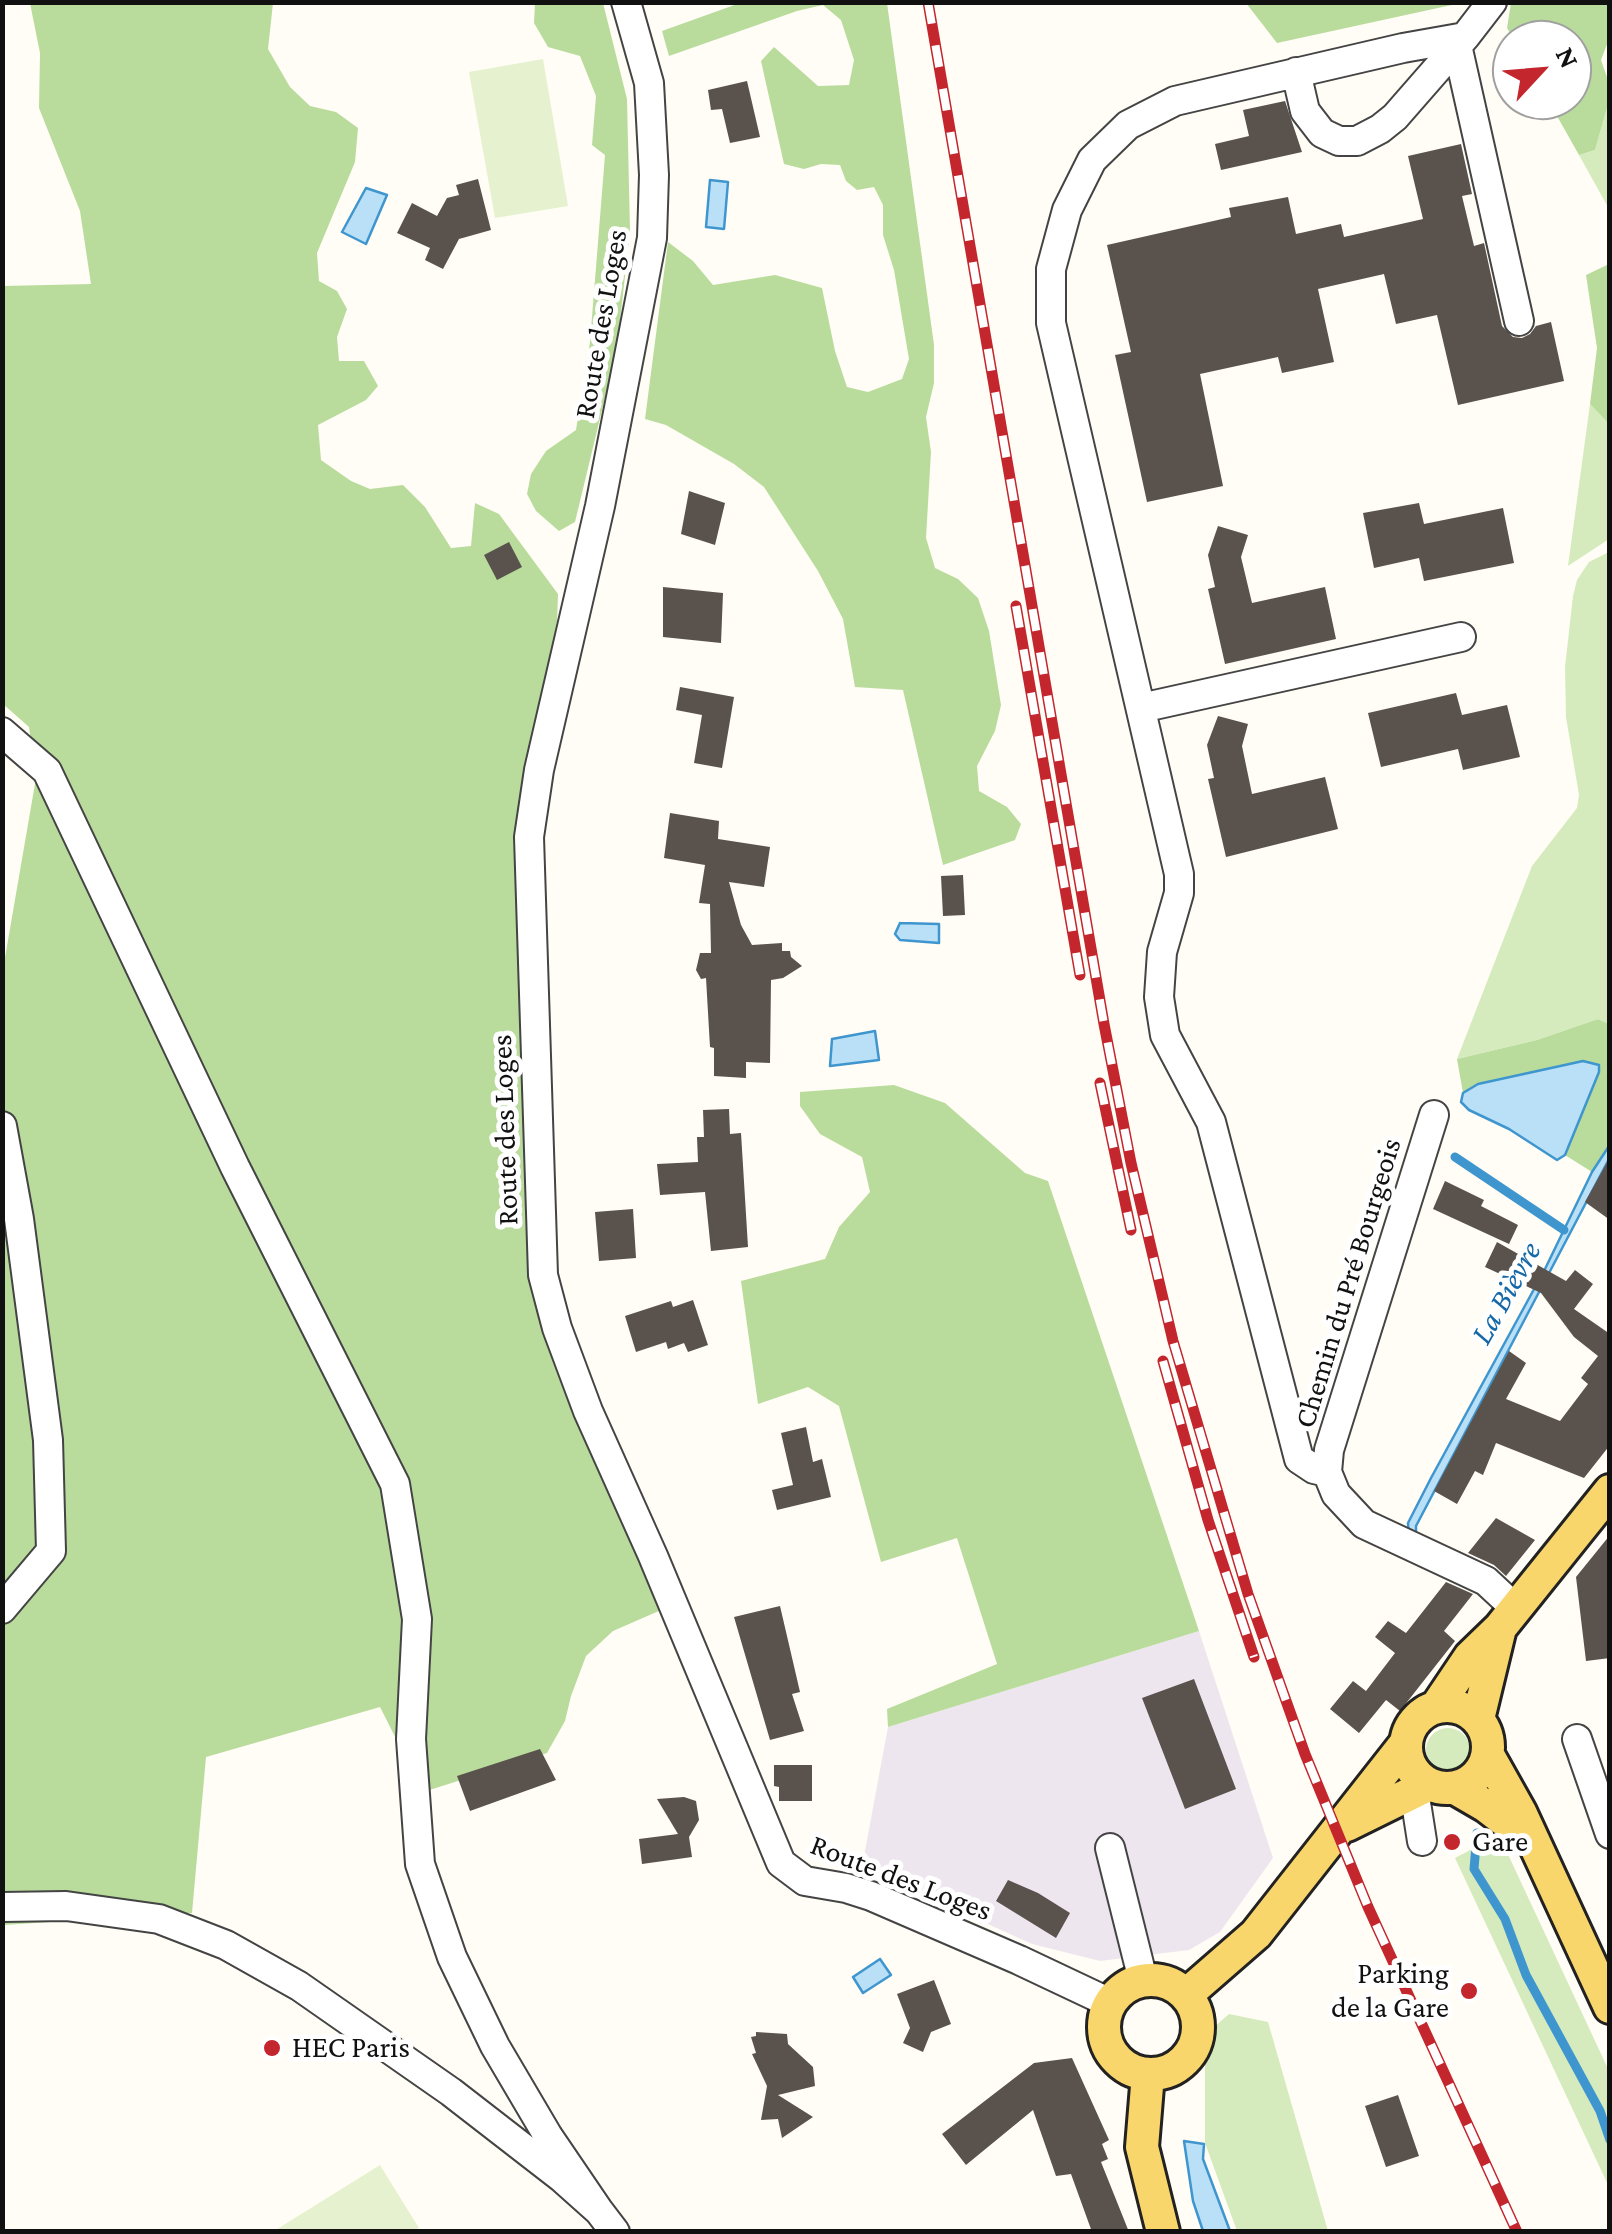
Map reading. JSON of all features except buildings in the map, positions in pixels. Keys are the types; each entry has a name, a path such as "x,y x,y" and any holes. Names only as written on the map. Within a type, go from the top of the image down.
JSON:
{"main road":[{"path":"1186,1995 1256,1934 1406,1743 1417,1718 1438,1706 1470,1657 1508,1618 1610,1491"},
{"path":"1478,1719 1508,1618"},
{"path":"1336,1831 1432,1788 1478,1776 1488,1756 1488,1740 1478,1719 1464,1708 1438,1706"},
{"path":"1406,1743 1410,1768 1432,1788 1486,1806 1532,1840"},
{"path":"1488,1756 1532,1840 1610,2008"},
{"path":"1143,1980 1166,1982 1186,1995 1198,2017 1196,2042 1183,2062 1160,2074 1123,2065 1113,2055 1104,2030 1110,2004 1130,1985 1143,1980"},
{"path":"1148,2074 1142,2147 1164,2232"}],"street":[{"name":"Route des Loges","path":"626,2 650,98 652,238 600,506 538,770 529,837 543,1275 557,1328 588,1411 781,1862 804,1881 871,1896 1110,2004"},
{"path":"1296,72 1306,111 1322,133 1339,141 1357,140 1395,117 1492,2"},
{"path":"1327,1472 1314,1469 1300,1458 1211,1122 1165,1035 1159,997 1162,952 1179,893 1179,874 1051,323 1051,269 1067,210 1092,160 1128,125 1174,100 1461,41"},
{"path":"1461,41 1519,321"},
{"path":"1141,708 1461,637"},
{"path":"2,732 47,771 235,1167 395,1484 416,1619 412,1740 420,1864 452,1957 495,2046 548,2136 607,2222"},
{"name":"Chemin du Pré Bourgeois","path":"1434,1114 1329,1450 1327,1472 1336,1494 1364,1524 1486,1582 1508,1618"},
{"path":"2,1126 19,1219 48,1440 51,1551 2,1608"},
{"path":"1577,1740 1610,1834"},
{"path":"1422,1840 1432,1788"},
{"path":"1110,1848 1143,1980"},
{"path":"2,1907 66,1906 159,1919 226,1945 299,1986 451,2092 562,2178 607,2222"}],"shaded area":[{"path":"1199,1631 1273,1858 1220,1932 1189,1950 1100,1961 1032,1944 862,1867 888,1727"}],"green space":[{"path":"30,3 273,3 268,49 290,87 310,106 336,112 358,128 355,162 317,253 319,281 337,291 347,309 337,337 339,361 364,361 378,386 366,400 318,425 321,460 370,489 403,485 425,507 451,548 471,546 475,503 499,514 558,594 557,622 516,833 526,1201 539,1294 668,1607 613,1631 586,1656 565,1721 547,1753 423,1792 380,1707 206,1757 192,1913 3,1925 2,975 36,778 29,727 3,704 3,286 91,284 80,211 39,108 40,53"},
{"path":"535,3 603,3 627,99 630,231 617,348 575,522 559,531 536,511 527,494 531,474 546,451 576,430 590,342 605,155 592,145 596,96 580,56 548,47 534,23"},
{"path":"740,3 887,3 934,345 934,383 926,417 931,452 926,538 935,568 958,579 978,598 989,631 1001,705 995,731 977,766 979,791 1007,807 1021,824 1015,840 943,865 903,690 855,687 843,619 818,571 764,487 734,464 666,425 645,419 668,242 693,261 713,285 775,275 822,288 847,387 868,392 902,379 909,359 894,270 883,235 883,205 874,187 857,190 846,181 840,165 821,164 804,169 784,164 761,61 774,47 818,86 849,85 854,60 841,20 823,5 669,56 662,31"},
{"path":"1246,3 1461,3 1277,43"},
{"path":"1511,3 1609,3 1609,39 1601,60 1609,83 1609,101 1595,150 1579,155 1559,120 1592,120 1592,20 1508,20"},
{"path":"543,59 568,206 495,218 469,72"},
{"path":"1609,101 1609,209 1579,155 1595,150"},
{"path":"1609,264 1609,424 1590,404 1597,348 1586,275"},
{"path":"1590,404 1609,424 1609,539 1568,566"},
{"path":"1609,552 1609,1024 1598,1019 1537,1040 1457,1059 1532,866 1577,808 1579,795 1566,717 1565,667 1573,596 1577,580 1589,562"},
{"path":"1598,1019 1609,1024 1609,1146 1592,1172 1565,1155 1599,1065 1583,1062 1478,1084 1463,1093 1457,1059 1537,1040"},
{"path":"894,1085 945,1103 1025,1173 1048,1181 1199,1631 888,1727 887,1709 997,1664 957,1538 881,1562 839,1406 808,1387 758,1404 741,1281 825,1259 839,1227 870,1192 862,1157 820,1134 800,1106 800,1092"},
{"path":"1448,1728 1463,1735 1470,1750 1463,1765 1448,1772 1433,1765 1426,1750 1433,1735"},
{"path":"1499,1835 1609,2071 1609,2187 1455,1858"},
{"path":"1229,2014 1268,2022 1328,2231 1237,2231 1205,2143 1205,2035"},
{"path":"380,2165 419,2228 274,2231"}],"water":[{"path":"710,180 728,182 724,229 706,227"},
{"path":"366,188 387,195 366,244 342,232"},
{"path":"900,923 939,924 939,943 900,940 895,934"},
{"path":"875,1031 879,1060 830,1066 832,1039"},
{"path":"1583,1061 1599,1065 1599,1072 1565,1155 1557,1160 1461,1102 1463,1093 1478,1084"},
{"path":"1609,1146 1609,1159 1416,1526 1416,1545 1409,1542 1408,1523"},
{"path":"880,1959 891,1975 863,1993 853,1977"},
{"path":"1184,2141 1204,2144 1203,2159 1230,2231 1203,2231 1193,2201"}],"waterway":[{"path":"1455,1157 1564,1230"},
{"name":"La Bièvre","path":"1477,1833 1474,1869 1505,1919 1526,1975 1600,2111 1610,2140"}],"railway":[{"path":"928,2 1104,1024 1131,1163 1173,1341 1248,1594 1305,1754 1368,1907 1517,2232"},
{"path":"1016,606 1080,975"},
{"path":"1100,1083 1131,1230"},
{"path":"1163,1361 1208,1520 1254,1657"}],"place":[{"name":"Gare","path":"1452,1842"},
{"name":"Parking de la Gare","path":"1469,1991"},
{"name":"HEC Paris","path":"272,2048"}]}
